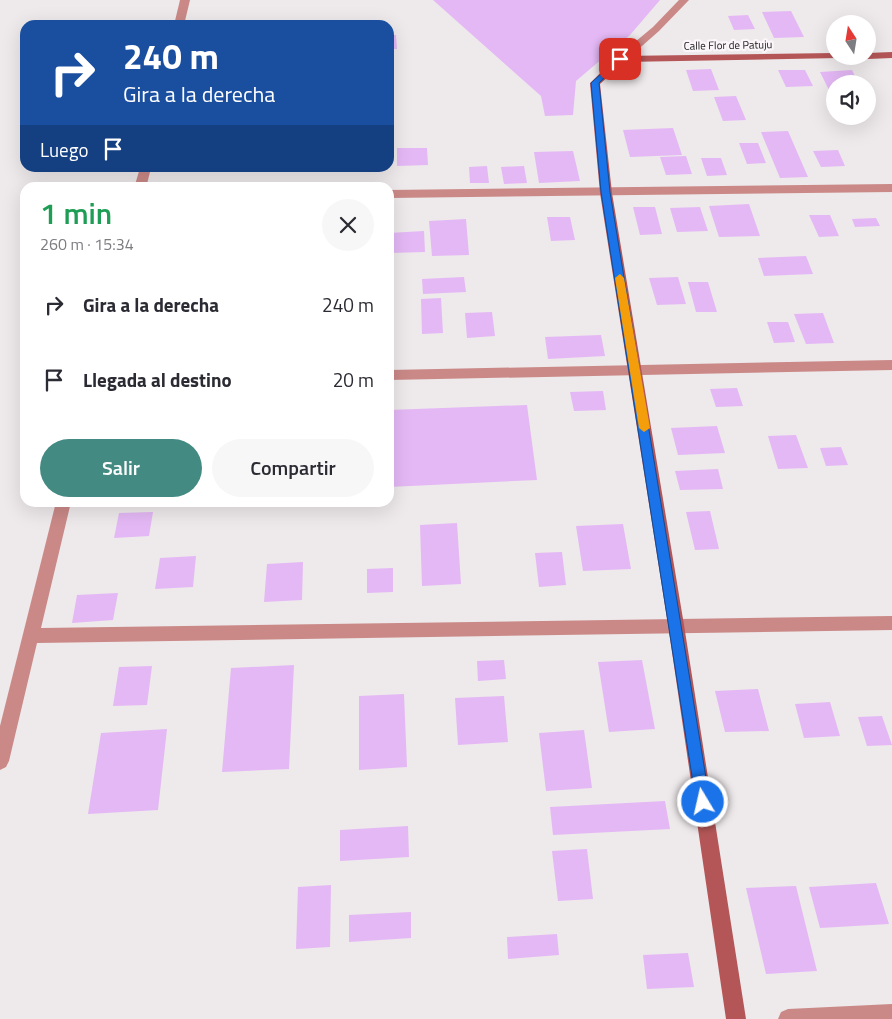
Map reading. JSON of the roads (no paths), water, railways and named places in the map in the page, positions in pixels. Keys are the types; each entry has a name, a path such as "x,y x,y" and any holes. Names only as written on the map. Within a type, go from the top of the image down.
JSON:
{"street":[{"path":"180,20 185,0"},
{"path":"684,0 656,29 595,83 606,192 676,625 736,1019"},
{"path":"876,56 892,55"},
{"name":"Calle Flor de Patuju","path":"620,59 826,56"},
{"path":"394,194 892,188"},
{"path":"394,375 892,365"},
{"path":"0,761 63,507"},
{"path":"31,636 892,623"},
{"path":"788,1019 892,1014"}]}
